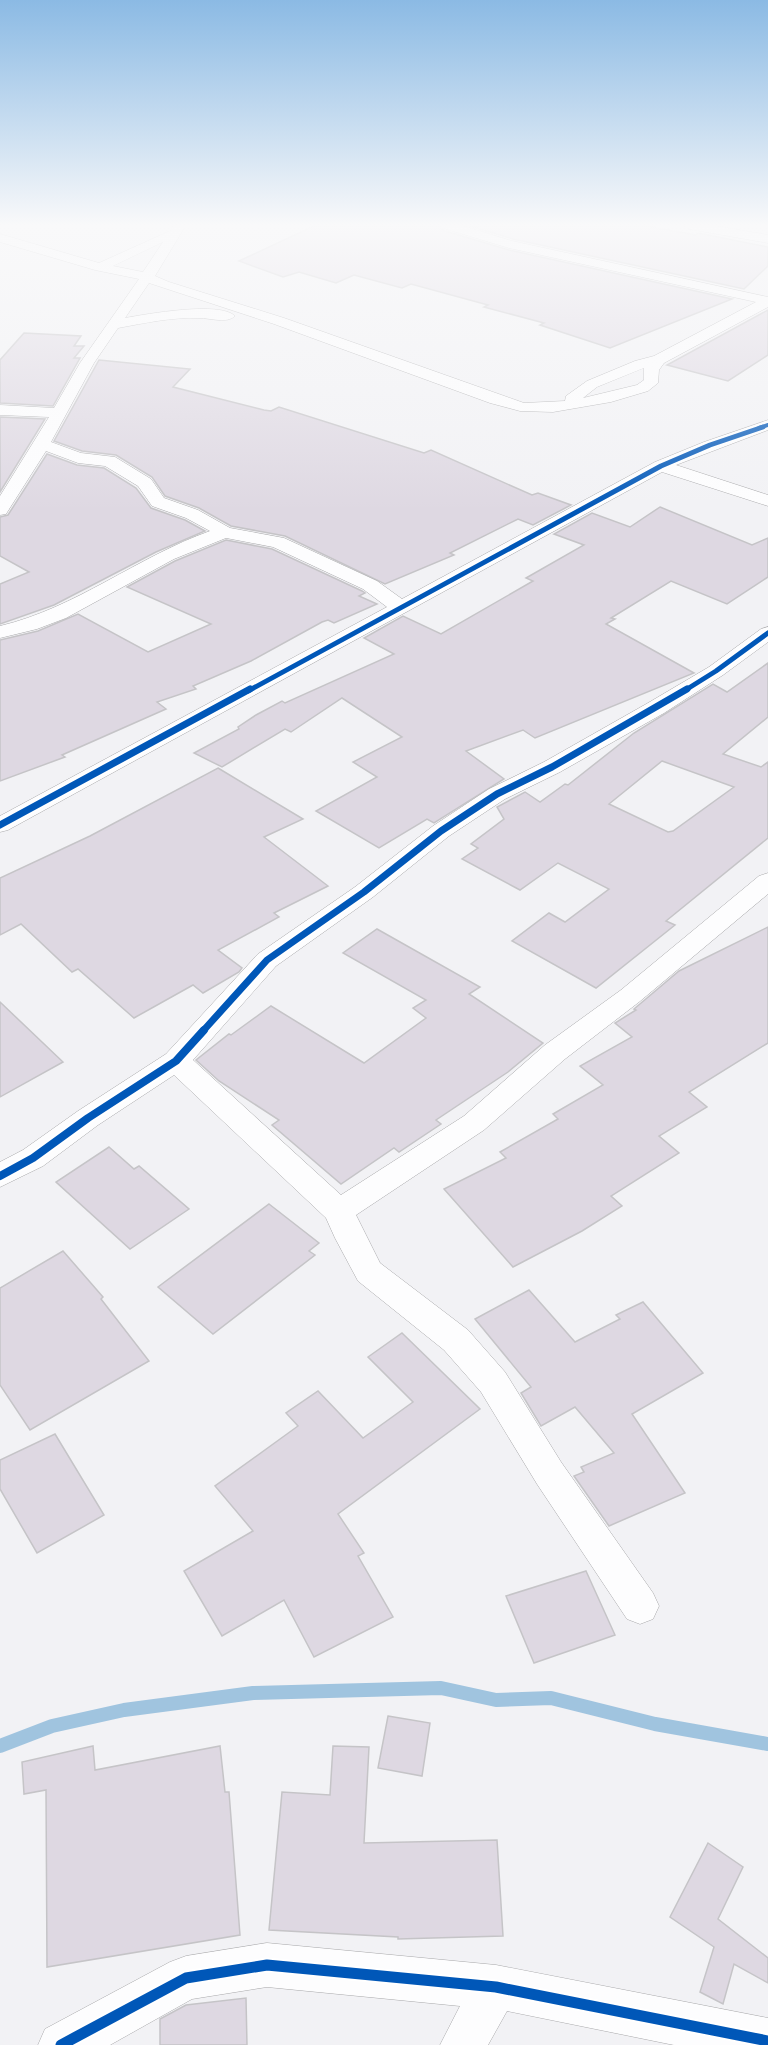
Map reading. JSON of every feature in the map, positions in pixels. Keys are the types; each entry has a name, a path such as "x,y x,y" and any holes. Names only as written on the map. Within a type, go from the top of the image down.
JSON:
{"street":[{"path":"0,510 42,444 87,363 116,320"},
{"path":"113,325 135,320"},
{"path":"254,320 279,321 496,400 526,408 568,404 636,390 649,384 652,380 651,369 658,360"},
{"path":"568,404 574,396 592,384 640,364 658,360 736,320"},
{"path":"0,410 58,413"},
{"path":"0,825 661,466 710,445 768,425"},
{"path":"42,444 78,458 110,460 131,476 145,483 151,495 158,502 192,514 225,532 278,542 326,562 370,585 400,608"},
{"path":"661,466 760,499 768,507"},
{"path":"0,632 42,622 67,612 181,549 225,532"},
{"path":"370,585 419,597"},
{"path":"0,1176 33,1158 88,1118 176,1061 267,960 364,892 441,831 497,794 552,767 656,708 716,671 768,633"},
{"path":"339,1211 474,1123 555,1052 630,996 768,881"},
{"path":"176,1061 339,1211 350,1238 369,1272 456,1340 493,1382 549,1473 640,1606"},
{"path":"61,2045 186,1978 267,1965 496,1987 768,2041"},
{"path":"463,2045 496,1987"}],"building":[{"path":"534,320 679,320 610,348 540,325 544,323"},
{"path":"749,320 768,320 768,355 728,381 667,365"},
{"path":"24,333 81,336 74,346 84,346 74,358 80,358 53,406 0,403 0,360"},
{"path":"99,360 190,369 173,387 264,410 271,411 279,407 424,453 431,450 532,495 538,493 571,505 533,525 518,519 450,553 454,555 385,584 285,536 231,526 199,508 165,496 152,477 116,455 82,451 54,441"},
{"path":"0,417 45,419 0,492"},
{"path":"47,454 77,465 104,468 136,488 151,508 185,520 205,531 156,552 54,605 0,624 0,584 29,572 0,556 0,517 8,515"},
{"path":"660,507 752,545 768,538 768,577 727,604 671,581 611,618 615,619 606,624 694,673 535,738 523,730 466,751 504,779 434,823 427,819 379,848 316,811 377,777 353,762 402,737 342,698 291,732 285,729 222,767 194,753 239,729 238,727 256,715 282,701 285,703 394,654 364,638 403,616 441,634 533,581 526,578 584,545 554,534 592,513 630,527"},
{"path":"226,540 272,549 362,591 365,593 359,596 377,604 334,623 328,620 322,622 251,661 193,686 196,689 157,702 166,709 62,755 65,757 0,781 0,640 38,631 78,614 148,652 211,624 127,587 175,561"},
{"path":"768,663 768,717 723,754 761,767 768,762 768,838 666,921 675,925 596,988 512,941 549,913 565,922 609,889 558,863 520,890 462,859 478,848 471,844 504,819 497,807 525,792 540,802 565,784 568,785 634,733 713,684 727,692","holes":["662,761 734,787 673,831 668,832 609,804"]},
{"path":"218,768 303,819 264,837 328,886 274,913 279,917 218,950 242,968 239,972 203,993 193,985 134,1018 78,969 72,972 21,924 0,935 0,878 90,836"},
{"path":"768,927 768,1043 689,1092 707,1107 659,1136 679,1153 611,1196 622,1206 582,1231 513,1267 444,1189 506,1158 500,1152 558,1119 553,1114 603,1085 580,1066 632,1037 615,1023 636,1010 634,1009 679,971"},
{"path":"377,929 480,987 469,994 543,1043 508,1072 436,1120 441,1124 399,1152 394,1148 341,1184 272,1125 279,1120 219,1081 196,1060 229,1034 231,1035 271,1006 364,1063 426,1018 413,1008 426,1000 343,953"},
{"path":"0,1002 63,1062 0,1097"},
{"path":"109,1147 134,1169 139,1166 189,1209 130,1249 56,1182"},
{"path":"269,1204 319,1243 309,1251 315,1255 213,1334 158,1287"},
{"path":"63,1251 103,1297 101,1299 149,1361 30,1430 0,1385 0,1288"},
{"path":"529,1290 575,1342 620,1319 616,1315 643,1302 703,1373 632,1414 685,1493 609,1526 574,1476 584,1472 581,1467 614,1453 575,1407 541,1426 521,1393 531,1387 475,1319"},
{"path":"402,1333 480,1409 338,1514 364,1553 358,1556 393,1617 314,1657 284,1600 222,1636 184,1571 253,1531 215,1486 298,1426 286,1413 318,1391 363,1438 413,1402 368,1357"},
{"path":"55,1434 104,1515 37,1553 0,1489 0,1460"},
{"path":"586,1571 615,1635 534,1663 506,1596"},
{"path":"388,1716 430,1723 422,1776 378,1768"},
{"path":"93,1746 95,1770 220,1746 225,1792 229,1792 240,1935 47,1967 46,1790 24,1794 22,1762"},
{"path":"333,1746 369,1747 364,1843 497,1840 503,1936 398,1939 398,1937 269,1930 282,1792 330,1795"},
{"path":"708,1843 743,1867 718,1919 768,1958 768,1983 734,1964 723,2004 700,1992 714,1947 670,1917"},
{"path":"246,1998 247,2045 160,2045 160,2019 186,2005"}],"waterway":[{"path":"0,1746 52,1726 124,1710 253,1693 441,1688 496,1700 551,1698 655,1724 768,1744"}],"cycle path":[{"path":"0,825 661,466 710,445 768,425"},
{"path":"0,1176 33,1158 88,1118 176,1061 267,960 364,892 441,831 497,794 552,767 656,708 716,671 768,633"},
{"path":"61,2045 186,1978 267,1965 496,1987 768,2041"}]}
